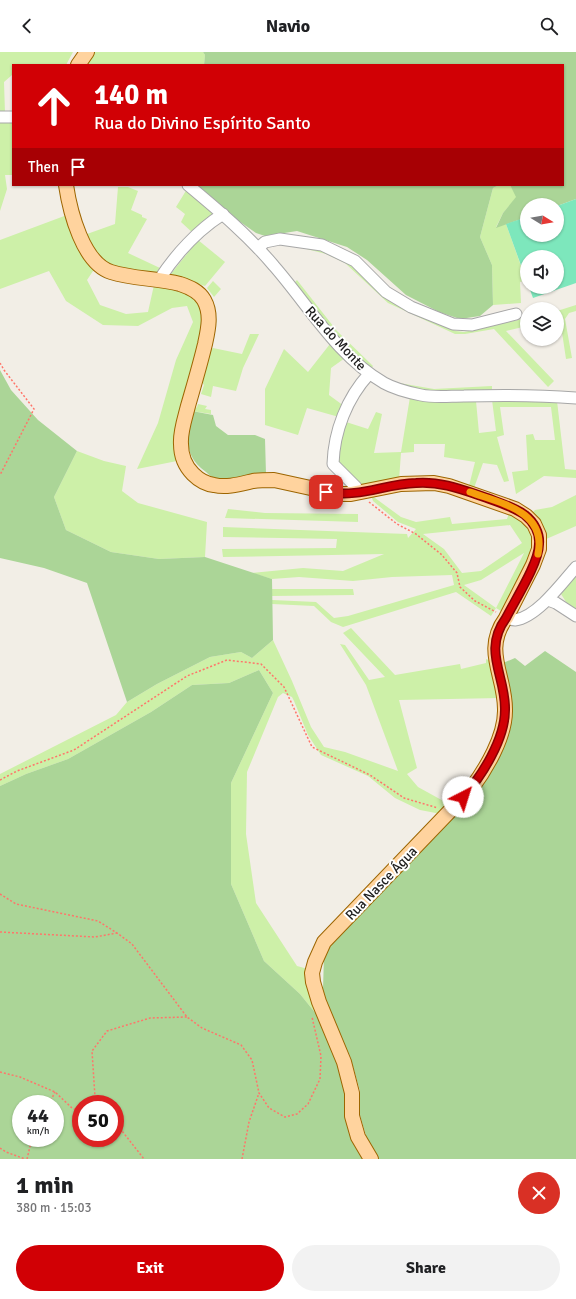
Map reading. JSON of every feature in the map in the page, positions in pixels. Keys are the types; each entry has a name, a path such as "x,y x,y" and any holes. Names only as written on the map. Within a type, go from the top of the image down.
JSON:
{"main road":[{"path":"79,64 87,52"},
{"name":"Rua Nasce Água","path":"66,186 72,212 80,234 88,252 97,264 112,273 180,284 194,290 204,300 208,312 208,330 181,436 184,461 191,472 201,480 215,486 232,486 254,481 269,480 338,494 358,493 401,484 434,483 449,486 515,508 534,524 538,534 540,542 538,555 506,618 500,626 495,648 505,703 504,720 494,751 481,774 470,789 331,934 319,951 312,973 315,992 344,1062 352,1093 352,1116 358,1137 371,1159"}],"street":[{"path":"0,117 12,117"},
{"name":"Rua do Monte","path":"189,186 223,214 258,248 353,361 369,374 385,384 422,396 576,398"},
{"path":"159,280 186,246 211,222 223,214"},
{"path":"258,248 265,242 280,239 322,245 355,261 386,292 411,307 453,324 472,325 516,314"},
{"path":"358,493 356,487 333,464 334,449 341,421 348,403 361,382 369,374"},
{"path":"506,618 514,620 526,617 548,600 576,567"},
{"path":"548,600 556,603 576,616"}],"path":[{"path":"0,362 4,370 34,409 0,475"},
{"path":"358,493 397,524 416,534 442,555 457,573 460,587 475,601 506,618"},
{"path":"0,780 17,771 74,750 187,676 227,660 261,664 284,688 312,748 370,774 404,798 442,809 448,813"},
{"path":"0,894 16,904 98,921 132,944 187,1017 202,1028 241,1045 252,1060 259,1093 269,1108 285,1117 297,1114 308,1104 320,1079 321,1056 312,1017"},
{"path":"0,932 96,937 117,933"},
{"path":"95,1095 92,1051 107,1031 150,1018 187,1017"},
{"path":"0,1072 20,1077 55,1092 72,1108"},
{"path":"242,1159 249,1122 259,1093"},
{"path":"124,1133 144,1159"},
{"path":"0,1148 6,1152 26,1159 29,1147"}],"green space":[{"path":"0,52 73,52 67,64 12,64 12,75 4,82 5,113 0,113"},
{"path":"94,52 203,52 205,55 204,64 87,64 87,61"},
{"path":"203,52 576,52 576,199 564,203 564,198 520,198 520,219 496,228 503,213 516,197 510,186 564,186 564,64 204,64 205,55"},
{"path":"12,122 12,175 5,175 7,189 0,211 0,123"},
{"path":"198,186 497,186 493,188 480,237 492,265 493,305 480,316 460,319 439,312 406,295 367,260 347,247 297,231 265,236 256,233 236,219"},
{"path":"497,186 511,186 517,197 503,213 496,227 506,224 520,263 520,303 493,305 492,265 480,237 493,188"},
{"path":"118,187 128,187 138,191 131,210 147,219 128,253 160,268 156,275 107,266 93,253 87,234 115,224"},
{"path":"187,189 214,214 194,234 181,222 185,214 176,207"},
{"path":"576,199 576,283 564,287 564,250 520,250 520,263 506,224 520,219 520,242 564,242 564,203"},
{"path":"67,215 95,268 87,280 100,305 126,314 148,312 154,285 183,289 199,301 205,316 177,461 137,469 158,423 176,360 193,322 187,306 172,308 138,326 103,325 66,301 49,271 0,289 0,240"},
{"path":"198,240 225,262 205,286 170,275"},
{"path":"299,247 326,251 347,260 414,312 456,331 464,332 520,320 520,328 506,331 554,381 548,387 494,329 465,334 455,334 388,303 345,263 326,254"},
{"path":"297,280 337,331 373,366 371,369 339,340 294,283"},
{"path":"213,281 221,289 214,297 207,288"},
{"path":"532,294 544,294 533,298"},
{"path":"576,305 576,311 569,313 565,319 572,358 566,359 564,346 564,309"},
{"path":"250,334 259,334 243,368 236,391 213,386 211,397 201,394 204,385 200,379 206,352 213,348 242,354"},
{"path":"330,344 345,358 331,368 329,395 344,406 339,417 307,408 298,435 265,425 265,389 284,349 308,372"},
{"path":"0,370 11,390 38,420 77,451 54,497 66,530 111,552 159,559 205,557 272,579 273,640 252,658 241,652 210,657 157,684 127,702 87,583 44,568 0,558"},
{"path":"399,383 434,389 492,386 492,391 433,392 398,385"},
{"path":"410,397 418,400 435,402 476,401 479,433 496,431 492,400 557,401 565,469 576,470 576,478 544,476 516,494 512,472 528,470 526,435 533,434 535,440 555,440 551,407 500,407 504,435 497,437 509,481 504,482 497,465 483,463 474,488 469,486 475,462 444,457 445,444 414,444 414,452 401,453 399,480 363,488 337,463 336,455 346,422 368,429 376,412 382,414 374,453 401,452"},
{"path":"198,404 207,406 205,409 211,410 211,414 192,411"},
{"path":"192,411 213,415 216,426 228,435 255,435 265,439 266,474 241,479 222,480 214,478 199,466 193,459 188,444 188,428"},
{"path":"77,451 104,461 126,466 122,491 138,503 207,522 205,557 159,559 111,552 66,530 54,497"},
{"path":"371,495 401,517 416,522 450,517 452,524 507,519 509,513 524,524 528,528 532,538 532,552 501,611 496,608 491,616 456,592 343,627 331,622 314,606 272,604 272,600 316,602 334,618 348,616 454,585 452,575 392,577 353,581 299,577 272,579 252,573 303,568 343,571 384,554 223,557 222,549 336,548 337,539 223,537 223,527 407,534 408,538 416,529 398,522 373,501","holes":["510,525 522,543 481,571 462,573 444,549 423,534","524,553 496,608 464,585 481,580"]},
{"path":"576,495 576,526 544,540 532,513 535,510 552,507"},
{"path":"228,509 265,513 358,514 358,522 225,518"},
{"path":"576,574 576,611 568,605 561,594"},
{"path":"272,589 353,589 354,595 272,596"},
{"path":"351,628 395,675 460,664 461,669 486,663 486,659 491,661 500,698 399,700 417,768 407,774 418,787 447,803 447,809 441,814 420,810 395,798 368,776 321,755 308,735 292,697 283,693 278,697 247,772 246,834 256,903 297,966 308,969 321,1020 300,994 264,961 231,884 231,783 273,693 259,670 229,683 192,685 151,712 68,759 26,774 0,786 0,774 116,715 127,702 157,684 210,657 241,652 252,658 273,640 311,727 324,747 345,752 398,771 366,685 340,644 345,645 369,680 385,677 343,633"},
{"path":"545,651 576,672 576,1159 379,1159 367,1139 359,1112 360,1091 350,1056 330,1019 323,989 324,956 336,936 493,765 503,663 515,658 525,666"},
{"path":"259,670 273,693 231,783 231,884 264,961 300,994 321,1020 338,1062 364,1159 0,1159 0,786 26,774 68,759 151,712 192,685 229,683"}],"slow traffic":[{"path":"470,492 515,508 526,516 534,524 538,534 540,542 538,554"}],"route":[{"path":"326,492 351,494 419,482 442,484 515,508 534,524 540,542 538,555 506,618 500,626 495,641 495,654 505,703 502,728 494,751 481,774 463,797"}]}
